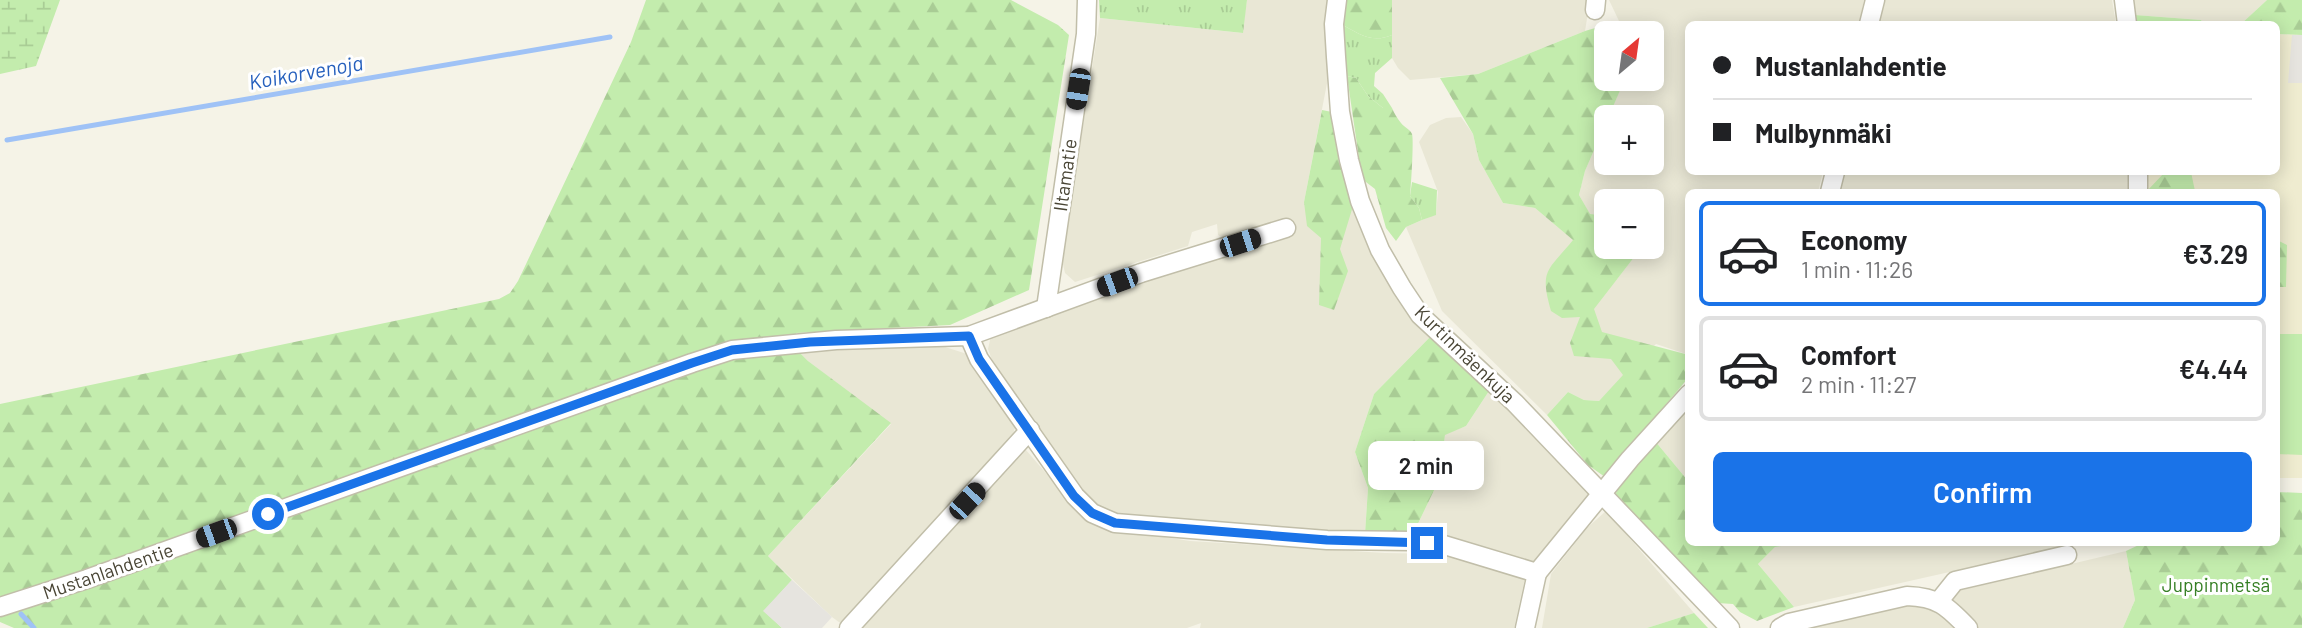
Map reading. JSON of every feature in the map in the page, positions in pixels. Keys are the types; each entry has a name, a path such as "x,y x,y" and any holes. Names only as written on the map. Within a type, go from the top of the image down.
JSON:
{"street":[{"name":"Iltamatie","path":"1046,308 1086,34 1087,0"},
{"name":"Kurtinmäenkuja","path":"1337,0 1334,24 1340,112 1349,160 1360,201 1380,250 1402,288 1420,315 1515,403 1730,628"},
{"path":"1870,21 1875,0"},
{"path":"2124,0 2127,21"},
{"name":"Mustanlahdentie","path":"0,607 87,579 732,350 836,340 969,336 1199,253 1217,251 1286,228"},
{"path":"969,336 979,359 1074,496 1092,513 1115,523 1327,540 1441,544 1537,573"},
{"path":"1525,628 1537,573 1630,460 1685,398"},
{"path":"849,628 1030,430"},
{"path":"1938,601 1955,581 2067,555"},
{"path":"1780,628 1789,623 1906,596 1927,597 1938,601 1968,628"}],"shaded area":[{"path":"1247,0 1329,0 1329,73 1304,202 1353,206 1373,254 1394,293 1414,320 1431,336 1374,394 1355,452 1368,488 1365,534 1116,515 1096,507 1080,491 996,371 988,349 991,336 1225,239 1218,235 1217,224 1192,232 1188,246 1075,282 1065,273 1062,260 1100,18 1242,33"},
{"path":"1392,0 1590,0 1585,31 1478,74 1410,80 1392,58"},
{"path":"1609,0 1864,0 1860,21 1685,21 1685,175 1822,175 1819,189 1685,189 1685,354 1656,344 1599,401 1584,400 1568,392 1547,415 1442,311 1406,227 1436,214 1438,192 1419,142 1430,125 1446,118 1461,117 1473,134 1479,160 1503,203 1535,208 1617,279 1633,259 1664,259 1664,189 1594,189 1594,215 1590,215 1579,195 1585,171 1594,150 1594,175 1664,175 1664,105 1613,105 1620,91 1664,91 1664,21 1619,21"},
{"path":"1885,0 2112,0 2116,21 1880,21"},
{"path":"2132,0 2267,0 2244,21 2202,21 2135,15"},
{"path":"2280,34 2302,35 2302,478 2280,478 2280,189 2146,189 2146,175 2280,175"},
{"path":"2292,35 2302,35 2302,83 2288,83"},
{"path":"1843,175 2132,175 2132,189 1839,189"},
{"path":"942,346 967,354 1016,425 1008,449 843,625 768,556 891,424 797,350"},
{"path":"1489,391 1591,494 1533,564 1412,536 1439,480 1445,434 1466,426"},
{"path":"1685,406 1685,477 1655,441"},
{"path":"1026,450 1082,515 1105,528 1190,541 1446,554 1525,578 1514,628 1200,628 1201,623 1187,628 863,628"},
{"path":"1606,511 1694,613 1647,628 1542,628 1551,574 1587,528"},
{"path":"2065,546 1794,607 1758,564 1775,547"},
{"path":"2126,551 2135,600 2123,628 1801,628 1909,605"},
{"path":"792,580 832,617 822,628 782,628 763,611"}],"green space":[{"path":"0,0 60,0 36,66 0,74"},
{"path":"646,0 1011,0 1058,25 1069,35 1029,290 950,325 796,333 797,350 808,361 891,423 768,556 792,580 764,611 782,628 14,628 0,622 0,404 499,299 510,293 631,42"},
{"path":"1099,0 1247,0 1243,33 1100,18"},
{"path":"1345,0 1392,0 1392,35 1371,38 1339,23"},
{"path":"2267,0 2302,0 2302,35 2280,34 2280,21 2244,21"},
{"path":"2135,15 2202,21 2136,21"},
{"path":"1339,23 1371,38 1392,35 1392,58 1375,73 1374,86 1392,108 1383,108 1368,96 1356,78 1347,76"},
{"path":"1594,28 1594,91 1620,91 1614,105 1594,105 1594,150 1579,195 1590,214 1594,214 1594,259 1633,259 1594,309 1602,332 1685,354 1685,382 1605,477 1588,465 1547,415 1568,392 1584,400 1599,401 1623,375 1611,359 1574,356 1570,343 1580,317 1562,318 1551,311 1546,287 1548,271 1573,240 1535,208 1503,203 1479,160 1473,134 1440,78 1478,74"},
{"path":"1347,76 1356,78 1368,96 1383,108 1392,108 1412,134 1410,196 1419,208 1422,220 1406,227 1396,241 1386,228 1375,189 1362,179"},
{"path":"1322,110 1332,112 1340,161 1353,206 1340,249 1348,271 1334,310 1319,305 1321,238 1307,226 1304,202"},
{"path":"2162,175 2192,175 2195,189 2149,189"},
{"path":"1412,182 1437,190 1436,215 1422,220 1419,208 1410,196"},
{"path":"2280,242 2287,245 2286,287 2280,287"},
{"path":"2280,334 2302,334 2302,455 2280,454"},
{"path":"1431,336 1489,391 1466,426 1445,435 1439,480 1412,536 1365,534 1368,488 1355,452 1374,394"},
{"path":"1655,441 1685,477 1685,546 1782,546 1775,547 1758,564 1794,607 1757,621 1740,612 1733,604 1717,603 1616,494 1617,486"},
{"name":"Juppinmetsä","path":"2280,492 2302,493 2302,628 2123,628 2135,600 2126,551 2137,546 2280,546"},
{"path":"1694,613 1708,628 1647,628"}],"waterway":[{"name":"Koikorvenoja","path":"7,140 610,37"},
{"path":"21,614 34,628"}],"route":[{"path":"268,514 732,350 836,340 969,336 979,359 1074,496 1092,513 1115,523 1327,540 1427,543"}]}
